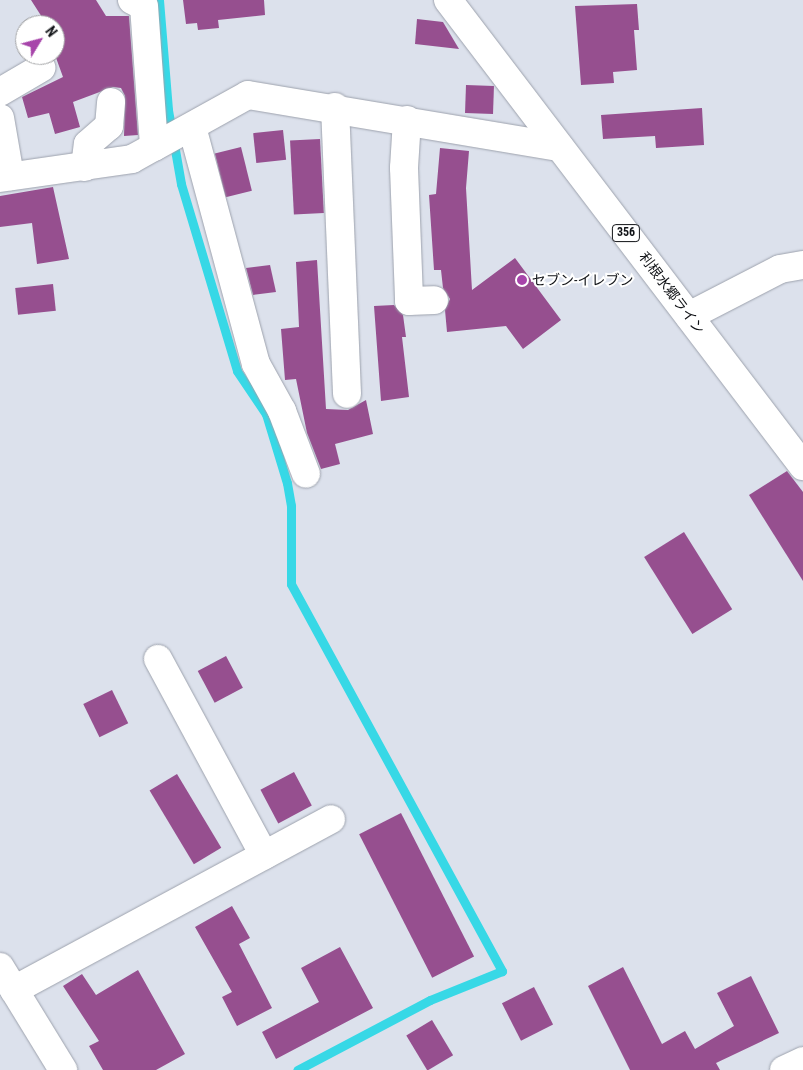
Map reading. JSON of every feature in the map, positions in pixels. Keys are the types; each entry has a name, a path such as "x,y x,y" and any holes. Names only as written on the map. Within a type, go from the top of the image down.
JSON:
{"main road":[{"name":"利根水郷ライン","path":"448,0 803,466"},
{"path":"140,2 174,137 256,364 282,411 306,474"},
{"path":"0,92 41,68"},
{"path":"0,118 5,177 132,160 248,95 335,107 560,147"},
{"path":"85,167 88,144 109,126 111,102"},
{"path":"335,107 348,394"},
{"path":"407,120 404,168 409,301 434,300"},
{"path":"689,316 780,269 803,265"},
{"path":"158,659 264,855"},
{"path":"63,1070 7,979 264,855 331,819"},
{"path":"784,1070 803,1061"}],"building":[{"path":"31,0 96,0 106,16 129,16 138,135 124,136 125,96 121,88 113,87 73,102 80,127 55,134 49,113 28,118 22,97 63,77 59,65 65,65 65,15 41,15"},
{"path":"183,0 264,0 265,15 218,20 219,28 198,30 197,23 186,24"},
{"path":"637,4 639,30 634,30 637,70 613,72 614,83 581,85 575,6"},
{"path":"417,19 443,22 459,49 415,44"},
{"path":"466,85 494,86 493,114 465,113"},
{"path":"702,108 704,145 656,148 655,136 603,139 601,115"},
{"path":"283,130 286,160 256,163 253,133"},
{"path":"320,139 324,213 294,214 290,141"},
{"path":"241,147 252,191 226,197 215,154"},
{"path":"440,148 469,151 466,188 472,290 515,258 561,320 523,349 506,326 447,332 445,310 450,299 443,288 441,270 434,270 429,195 436,194"},
{"path":"53,187 69,259 37,264 32,223 0,227 0,196"},
{"path":"317,260 326,409 348,410 366,400 373,434 335,444 340,464 321,469 307,433 296,379 285,380 281,329 299,327 296,262"},
{"path":"270,265 276,292 253,295 246,268"},
{"path":"53,284 56,311 18,315 15,288"},
{"path":"394,305 403,315 406,337 402,337 409,397 381,401 374,306"},
{"path":"787,471 803,492 803,581 749,495"},
{"path":"684,532 732,609 692,634 644,557"},
{"path":"226,656 243,688 215,703 198,671"},
{"path":"112,690 128,723 99,737 83,704"},
{"path":"294,772 312,806 278,823 260,790"},
{"path":"177,774 221,848 194,864 150,790"},
{"path":"401,813 474,956 432,978 359,834"},
{"path":"232,906 250,938 239,944 272,1008 237,1026 222,997 232,992 195,927"},
{"path":"340,947 373,1008 276,1059 262,1032 319,1002 301,968"},
{"path":"623,967 662,1044 685,1031 695,1049 734,1026 717,993 751,976 779,1033 716,1063 720,1070 630,1070 588,986"},
{"path":"138,970 185,1054 156,1070 103,1070 89,1046 99,1041 63,986 82,974 96,995"},
{"path":"534,987 553,1024 521,1041 502,1003"},
{"path":"432,1020 453,1055 427,1070 406,1035"}],"waterway":[{"path":"159,0 168,110 181,184 237,371 266,414 287,483 291,506 291,584 502,971 430,1000 297,1070"}],"place":[{"name":"セブン-イレブン","path":"522,280"}]}
